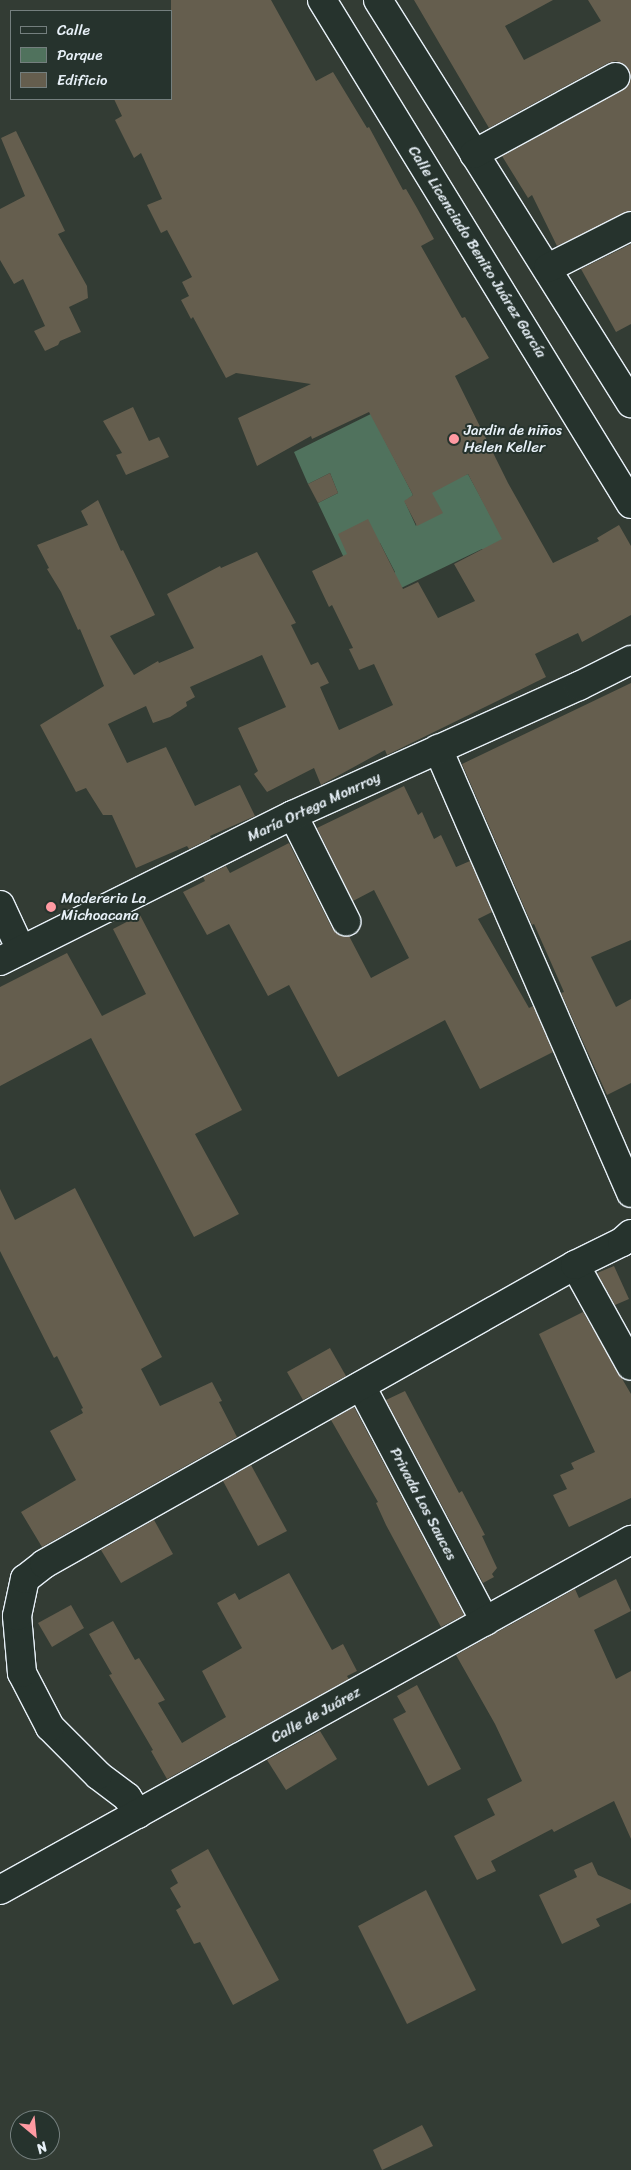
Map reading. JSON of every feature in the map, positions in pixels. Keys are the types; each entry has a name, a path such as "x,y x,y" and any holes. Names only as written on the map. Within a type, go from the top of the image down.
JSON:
{"street":[{"name":"Calle Licenciado Benito Juárez García","path":"322,0 631,504"},
{"path":"378,0 548,268 631,404"},
{"path":"474,154 615,77"},
{"path":"548,268 631,226"},
{"name":"María Ortega Monrroy","path":"11,955 293,815 631,660"},
{"path":"438,749 631,1193"},
{"path":"293,815 346,922"},
{"path":"0,905 11,955"},
{"path":"138,1814 127,1797 98,1776 50,1727 22,1673 17,1616 25,1579 44,1564 575,1265 622,1242 631,1234"},
{"path":"575,1265 631,1366"},
{"name":"Privada Los Sauces","path":"361,1386 485,1621"},
{"name":"Calle de Juárez","path":"0,1890 631,1540"}],"green space":[{"path":"393,403 383,437 413,495 405,502 416,526 429,487 468,474 513,557 482,549 370,603 395,572 380,543 345,560 318,503 338,493 330,473 308,484 294,452"}],"building":[{"path":"171,0 271,0 316,81 333,72 367,128 369,127 403,190 406,189 434,239 421,246 462,318 465,317 489,358 455,376 508,483 553,563 599,541 597,538 619,525 631,546 631,615 582,642 578,633 535,654 546,677 387,755 385,750 321,785 314,768 267,792 254,774 258,771 238,728 286,707 262,655 190,687 195,697 186,702 187,706 170,717 153,723 146,706 108,724 127,763 166,747 195,806 240,785 255,816 210,836 211,838 189,849 187,846 136,868 112,815 103,815 86,788 76,792 40,725 104,686 80,629 78,630 37,545 88,525 81,511 98,500 121,551 123,550 155,615 110,636 134,675 158,661 159,663 194,648 167,594 220,566 221,568 257,552 296,623 291,625 311,665 318,662 329,683 320,687 339,730 393,705 374,664 359,670 349,649 353,648 332,605 329,607 312,571 347,554 338,534 368,519 403,589 418,582 438,618 475,601 454,564 502,539 468,474 432,493 443,513 417,526 404,501 413,495 369,412 312,439 311,436 257,466 238,418 311,384 236,373 226,378 193,317 191,319 181,300 189,296 182,282 192,277 167,230 161,233 147,205 162,199 141,153 134,158 115,120 122,116 114,100 172,100"},
{"path":"414,0 553,0 505,26 524,60 601,21 588,0 631,0 631,78 629,70 624,64 616,61 608,63 489,128"},
{"path":"631,78 631,211 557,246 532,195 528,198 502,156 623,90 628,86"},
{"path":"16,131 65,231 58,234 87,286 88,298 69,307 81,332 60,341 58,345 45,351 34,331 45,326 23,279 14,284 0,260 0,209 25,196 1,138"},
{"path":"631,244 631,324 616,332 581,269"},
{"path":"133,407 149,441 159,437 169,457 126,475 116,455 122,453 103,421"},
{"path":"330,473 338,493 318,503 308,484"},
{"path":"631,683 631,940 591,957 616,1007 631,999 631,1083 607,1095 561,993 564,992 534,924 532,925 462,764"},
{"path":"404,786 418,815 422,812 434,839 441,835 456,867 470,861 492,912 478,919 529,1008 533,1006 553,1052 480,1089 445,1020 338,1077 289,985 268,996 229,924 207,935 183,892 205,881 203,877 226,866 230,873 289,843 332,928 338,934 349,936 371,978 409,958 374,890 353,901 317,828"},
{"path":"140,915 242,1110 195,1134 239,1214 194,1237 91,1038 0,1086 0,987 67,953 102,1016 146,994 113,929"},
{"path":"75,1188 162,1357 141,1369 160,1406 212,1382 222,1401 219,1402 237,1437 42,1547 21,1512 76,1480 50,1431 83,1413 81,1409 83,1408 57,1356 54,1358 0,1251 0,1189 15,1220"},
{"path":"614,1266 629,1299 615,1305 597,1273"},
{"path":"583,1312 631,1394 631,1498 569,1527 553,1495 567,1489 560,1475 574,1469 571,1463 595,1452 539,1334"},
{"path":"330,1348 346,1376 303,1400 287,1372"},
{"path":"405,1391 459,1493 462,1491 485,1535 482,1536 497,1568 492,1574 494,1577 483,1583 386,1400"},
{"path":"354,1407 464,1615 441,1627 386,1525 376,1503 378,1502 331,1420"},
{"path":"251,1465 287,1531 258,1546 223,1481"},
{"path":"154,1520 173,1554 121,1583 101,1550"},
{"path":"289,1573 332,1650 343,1644 357,1671 347,1676 349,1679 167,1779 151,1751 153,1750 109,1675 112,1674 89,1634 113,1621 135,1660 139,1658 165,1700 158,1703 182,1743 226,1717 202,1671 242,1648 217,1603 235,1593 239,1600"},
{"path":"616,1579 631,1611 594,1630 616,1679 631,1671 631,1839 614,1801 554,1832 552,1829 491,1861 496,1871 477,1880 454,1836 495,1815 487,1799 522,1781 495,1724 456,1655 575,1589 579,1598"},
{"path":"71,1605 84,1628 52,1647 38,1623"},
{"path":"417,1685 461,1769 428,1786 393,1719 406,1712 397,1696"},
{"path":"320,1731 337,1759 286,1790 267,1760"},
{"path":"208,1849 279,1980 233,2005 200,1942 194,1944 176,1910 181,1907 170,1888 178,1883 171,1870"},
{"path":"592,1862 598,1875 631,1890 631,1903 596,1919 600,1926 562,1944 539,1895 577,1877 574,1870"},
{"path":"426,1890 476,1990 407,2024 358,1926"},
{"path":"422,2125 433,2146 382,2170 373,2150"}],"place":[{"name":"Jardin de niños Helen Keller","path":"454,439"},
{"name":"Madereria La Michoacana","path":"51,907"}]}
